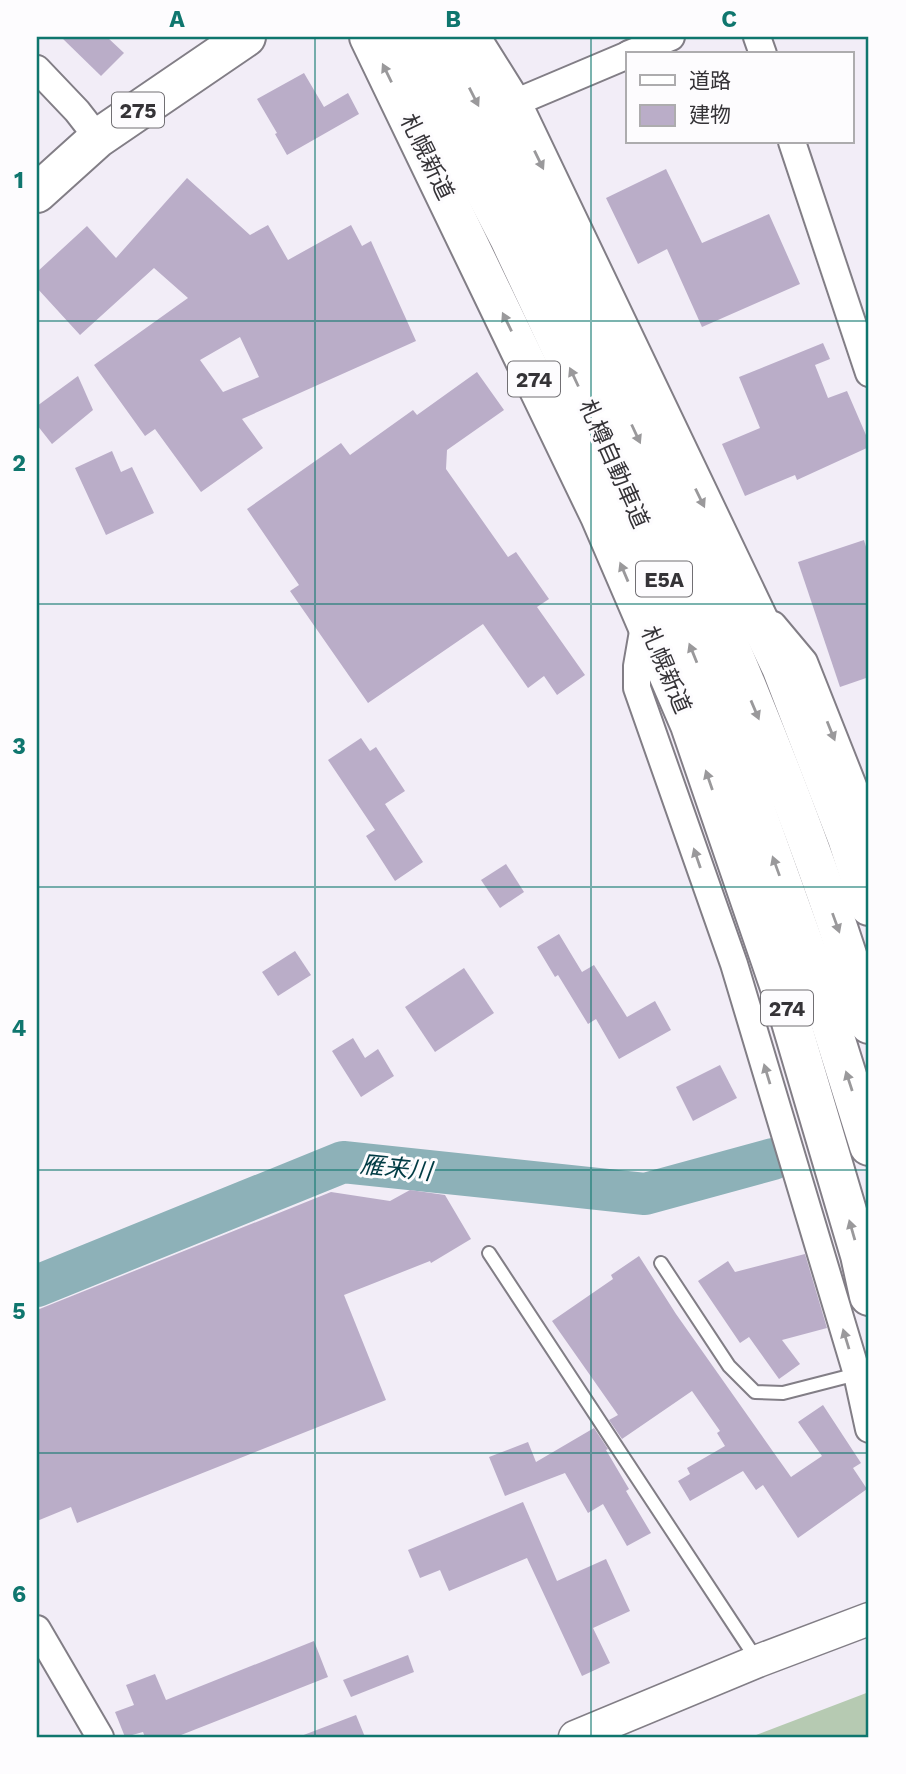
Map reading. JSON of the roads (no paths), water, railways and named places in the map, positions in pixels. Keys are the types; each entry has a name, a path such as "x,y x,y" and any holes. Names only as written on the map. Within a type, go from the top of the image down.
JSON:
{"highway":[{"name":"275","path":"37,193 98,138 246,37"},
{"name":"札幌新道","path":"369,37 594,504 690,725 786,1005 869,1296"},
{"name":"札樽自動車道","path":"402,37 509,238 633,502 749,791 819,986 869,1146"},
{"name":"札樽自動車道","path":"441,37 458,64 535,217 679,527 783,776 852,966 869,1024"},
{"path":"470,37 512,104 781,667 847,838 869,905"}],"street":[{"path":"635,52 671,37"},
{"path":"512,104 626,56"},
{"path":"37,69 77,111 98,138"},
{"path":"793,144 869,373"},
{"path":"745,592 804,662 869,827"},
{"path":"645,620 637,666 637,688 734,964 857,1374 869,1429"},
{"path":"575,1737 758,1661 869,1619"},
{"path":"37,1629 100,1737"}],"lane":[{"path":"489,1253 758,1661"},
{"path":"661,1263 729,1366 755,1392 783,1393 857,1374"}],"waterway":[{"name":"雁来川","path":"37,1286 343,1162 645,1194 773,1159"}]}
